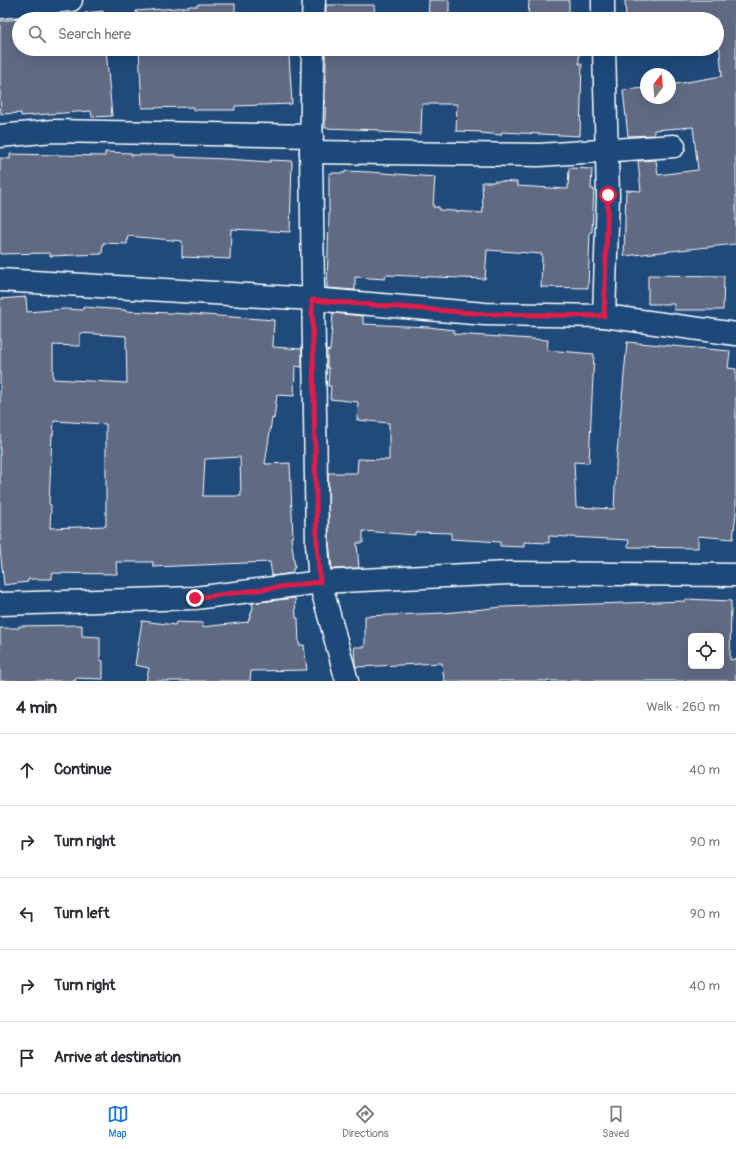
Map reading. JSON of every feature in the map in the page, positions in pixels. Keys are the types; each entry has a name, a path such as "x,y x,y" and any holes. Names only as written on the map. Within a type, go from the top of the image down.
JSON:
{"street":[{"path":"0,7 71,0"},
{"path":"313,12 314,0"},
{"path":"603,0 603,12"},
{"path":"313,56 311,144 312,300 317,544 320,582 348,681"},
{"path":"604,56 608,150 608,195 604,316"},
{"path":"0,136 53,131 539,154 674,146"},
{"path":"0,280 312,300 485,314 604,316 736,334"},
{"path":"0,604 195,598 320,582 508,573 736,576"}],"building":[{"path":"429,0 449,0 449,12 428,12"},
{"path":"529,0 569,0 569,12 528,12"},
{"path":"625,0 736,0 736,244 624,256 626,190 641,191 638,161 656,160 658,175 698,170 693,127 654,130 654,135 628,136 623,90 640,89 640,104 676,104 676,84 722,76 720,56 724,56 724,12 626,12"},
{"path":"198,4 235,4 235,12 136,11 189,6 198,6"},
{"path":"326,5 374,5 374,12 326,12"},
{"path":"12,20 12,56 107,56 112,116 92,117 91,111 21,116 21,113 1,114 0,21"},
{"path":"139,56 289,56 292,104 235,106 235,110 193,110 193,107 142,108"},
{"path":"325,56 579,56 579,64 582,64 580,136 502,132 501,135 481,132 456,131 457,104 422,104 421,134 379,132 379,130 325,128"},
{"path":"105,152 131,153 131,155 175,155 175,157 270,162 270,160 292,161 290,232 231,229 230,259 182,257 182,241 128,236 127,244 103,243 102,254 50,256 50,253 0,254 0,158 10,159 10,154 105,156"},
{"path":"569,168 592,169 591,189 594,189 592,232 590,232 588,288 541,287 542,254 487,250 485,279 386,275 385,279 355,277 355,290 327,288 329,173 345,173 345,171 435,177 433,207 439,207 439,210 483,213 482,182 517,182 517,186 568,189"},
{"path":"648,275 724,276 723,310 674,310 674,304 648,304"},
{"path":"26,297 27,312 65,309 83,310 83,307 274,320 273,347 302,349 302,367 295,366 294,396 277,395 265,464 290,463 293,537 291,537 295,568 293,568 293,573 272,576 270,562 153,567 153,562 116,562 117,574 52,573 52,579 28,579 28,582 4,585 0,549 0,299","holes":["80,333 126,336 127,383 53,379 53,345 80,346","54,421 106,424 106,526 50,528 51,505 49,504","240,457 241,496 203,496 205,459"]},
{"path":"333,313 363,316 363,324 428,327 454,330 454,334 548,340 547,350 594,354 589,463 574,462 576,507 614,509 616,464 627,342 730,351 728,368 736,369 736,513 733,539 698,536 698,548 628,547 629,540 549,536 549,543 524,542 524,547 500,546 500,542 451,539 451,533 415,532 415,535 363,531 363,543 357,543 359,568 332,569 329,543 328,473 357,473 358,459 389,460 389,423 357,420 358,402 330,399 331,386 328,386 329,368 327,368 327,350 330,351"},
{"path":"295,598 296,618 298,618 299,645 304,645 307,670 251,671 250,681 146,681 149,668 135,665 142,621 175,625 176,622 203,623 202,627 248,622 253,608 252,603"},
{"path":"686,599 731,601 730,660 736,659 736,681 444,681 442,663 356,667 354,647 365,647 365,616 444,613 503,607 686,601"},
{"path":"82,625 82,636 100,637 100,660 103,661 103,679 75,678 76,681 0,681 0,628 19,628 19,626"}],"route":[{"path":"195,598 320,582 317,544 312,300 485,314 604,316 608,195"}]}
